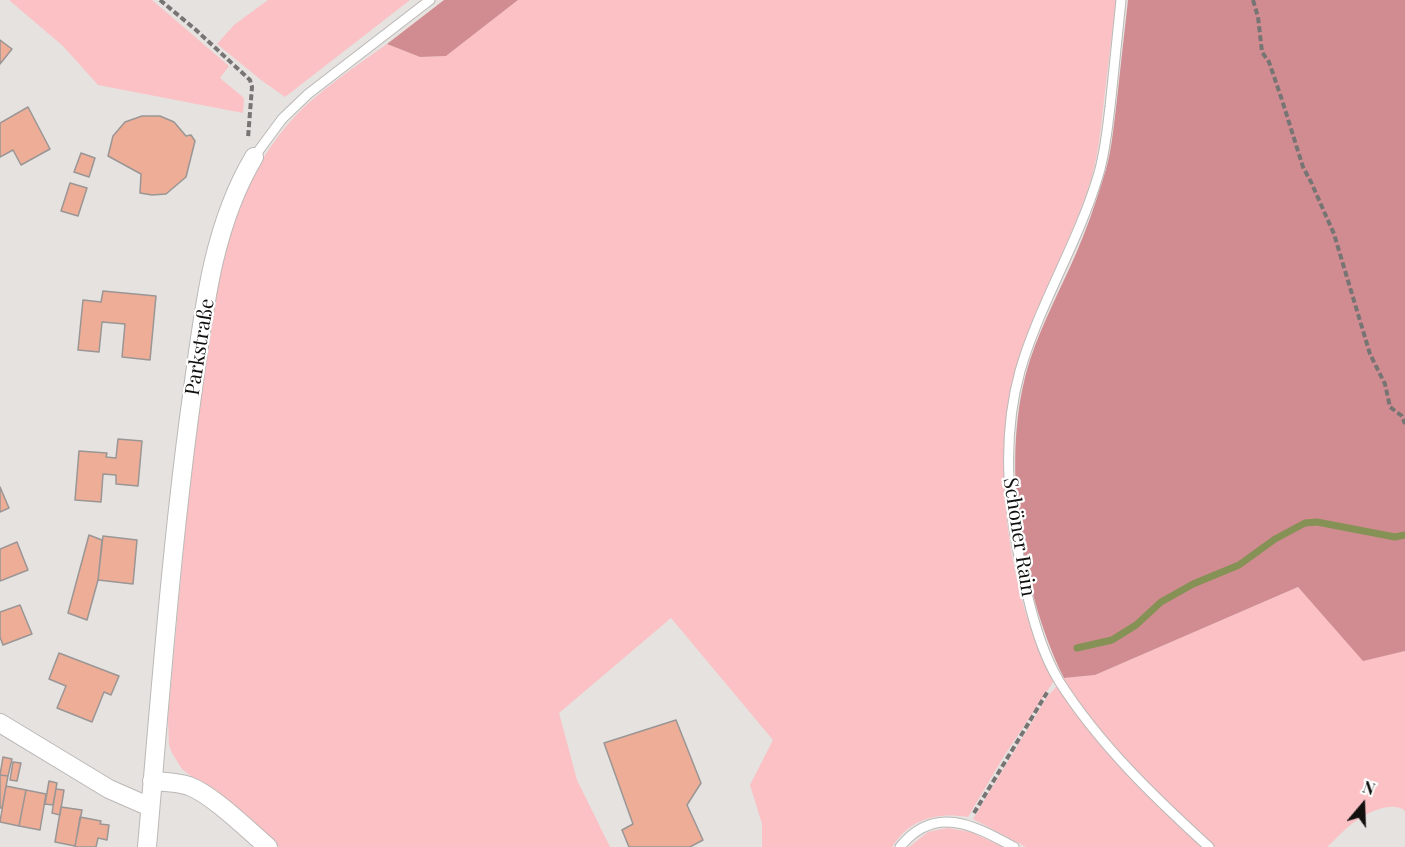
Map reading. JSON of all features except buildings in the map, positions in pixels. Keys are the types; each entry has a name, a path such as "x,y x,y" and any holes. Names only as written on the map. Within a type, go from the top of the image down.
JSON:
{"street":[{"name":"Parkstraße","path":"147,847 182,471 210,278 224,223 236,190 254,158"},
{"path":"0,723 109,789 150,807"},
{"path":"152,781 176,783 194,789 221,807 268,847"}],"lane":[{"name":"Parkstraße","path":"254,158 282,119 308,94 430,0"},
{"name":"Schöner Rain","path":"1121,0 1106,138 1098,176 1073,244 1031,341 1017,385 1008,453 1011,505 1031,610 1043,647 1058,679 1112,751 1209,847"},
{"path":"900,847 914,832 933,823 955,822 967,824 1014,847"}],"path":[{"path":"160,0 248,78 251,84 248,135 254,158"},
{"path":"1253,0 1258,17 1262,52 1269,62 1303,167 1334,234 1370,354 1385,384 1390,407 1402,416 1405,424"},
{"path":"967,824 1045,696"}],"shaded area":[{"path":"9,0 152,0 229,66 220,78 244,98 243,113 98,85 63,46"},
{"path":"268,0 410,0 285,97 217,44 234,25"},
{"path":"444,0 518,0 446,56 420,57 387,44"},
{"path":"518,0 1116,0 1100,138 1092,176 1019,358 1010,395 1005,436 1004,478 1007,522 1014,566 1024,607 1054,681 1004,756 968,817 945,816 925,820 907,830 892,847 762,847 762,824 750,785 773,740 671,618 559,713 577,780 610,847 279,847 182,769 172,753 169,745 168,717 192,457 219,278 231,231 248,186 272,145 303,108 334,82 387,44 420,57 446,56"},
{"path":"1128,0 1405,0 1405,651 1363,661 1298,587 1095,675 1064,678 1036,604 1026,563 1019,521 1016,438 1021,398 1030,360 1083,237 1106,170 1113,135"},
{"path":"1298,587 1363,660 1405,651 1405,811 1389,807 1370,813 1351,824 1327,847 1026,847 973,819 1047,697 1064,678 1095,675"},
{"path":"947,828 971,832 1003,847 909,847 928,832"}],"waterway":[{"path":"1077,648 1112,640 1136,625 1161,602 1193,584 1239,565 1275,539 1305,523 1317,522 1395,537 1405,535"}]}
